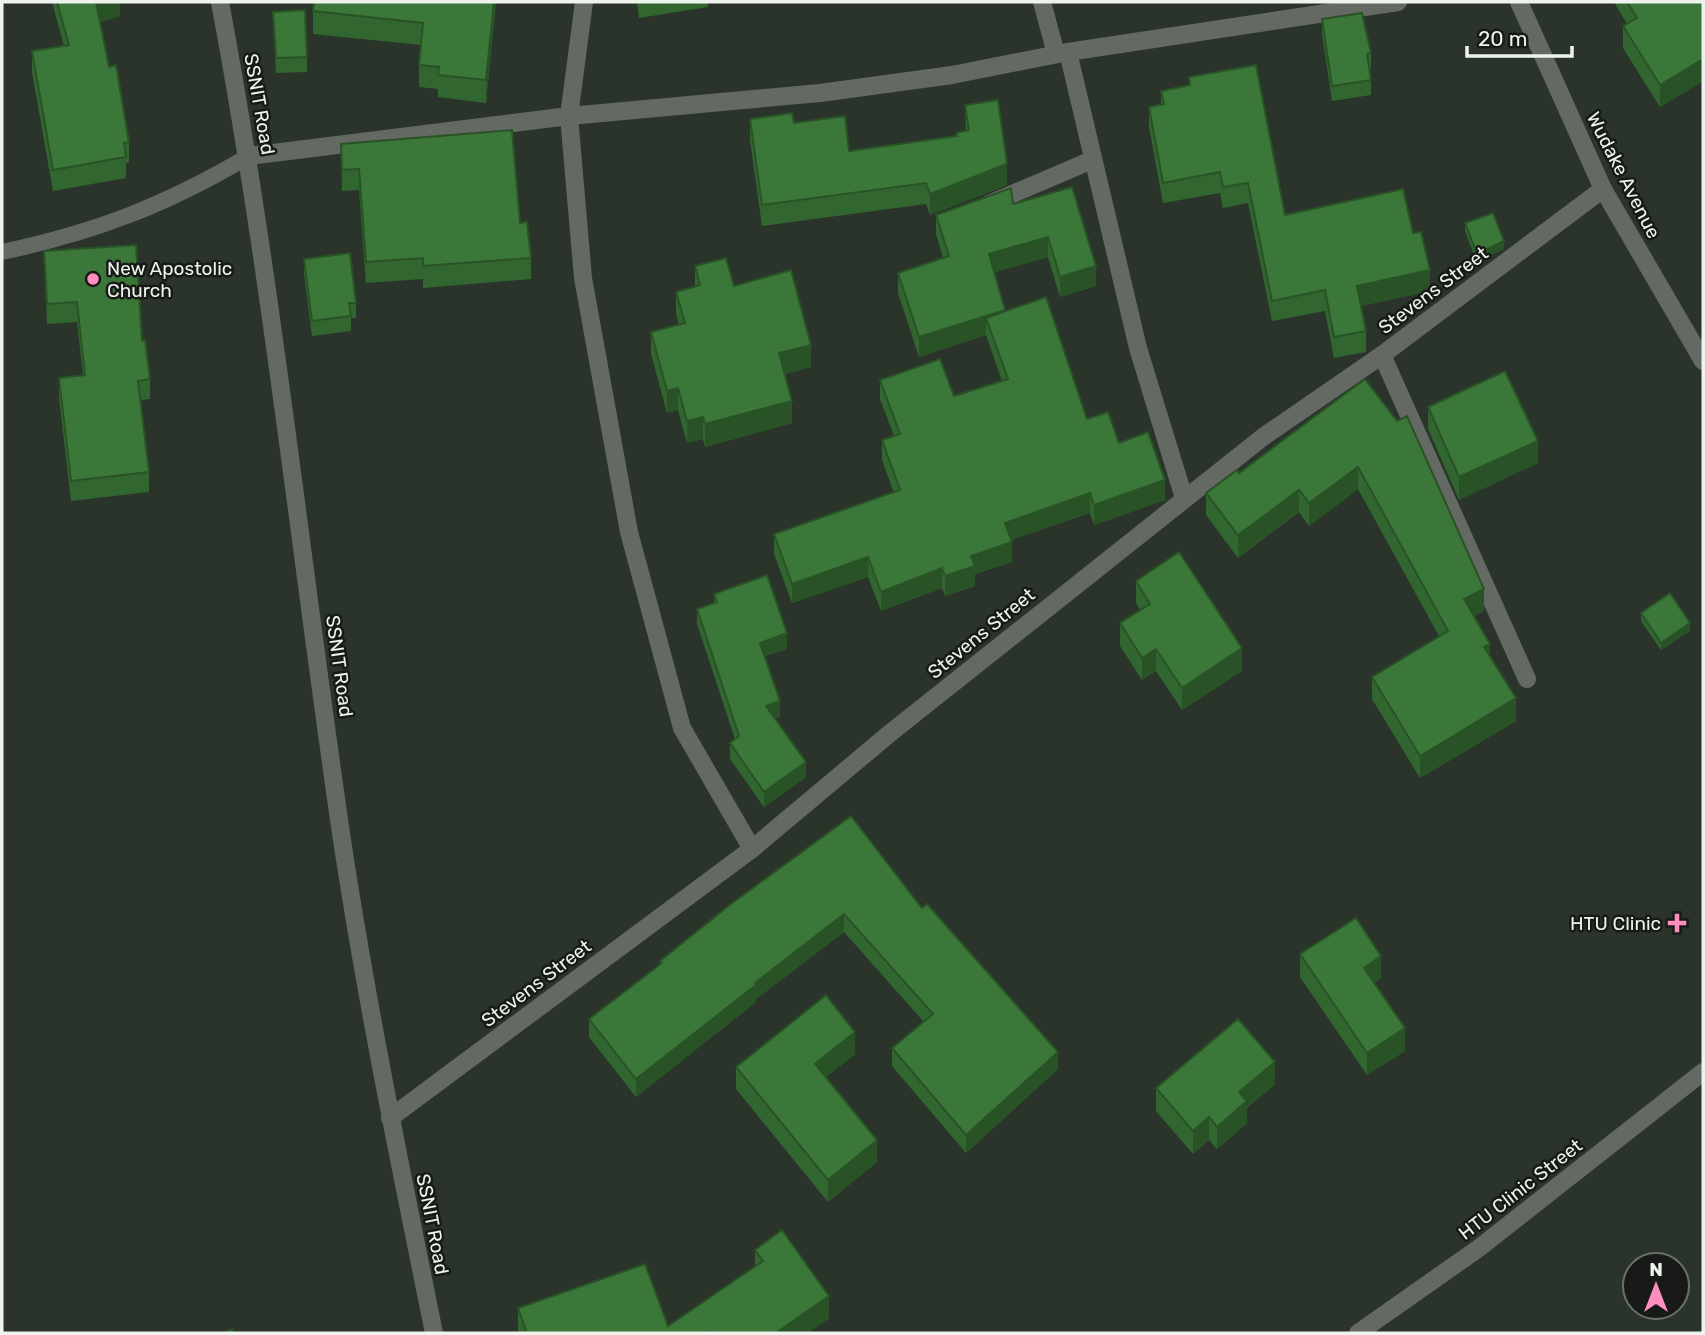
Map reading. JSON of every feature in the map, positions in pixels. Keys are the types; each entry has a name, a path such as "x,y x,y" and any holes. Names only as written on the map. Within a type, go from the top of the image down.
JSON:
{"street":[{"name":"SSNIT Road","path":"220,2 249,156 342,842 390,1118 434,1333"},
{"path":"584,2 569,116 583,278 629,531 682,728 752,849"},
{"path":"1042,2 1062,53 1138,348 1184,498"},
{"path":"249,156 569,116 820,93 952,75 1062,53 1398,2"},
{"name":"Wudake Avenue","path":"1519,2 1603,189 1703,362"},
{"path":"971,211 1091,160"},
{"name":"Stevens Street","path":"390,1118 752,849 889,734 1263,437 1382,355 1603,189"},
{"path":"1382,355 1527,679"},
{"name":"HTU Clinic Street","path":"1358,1333 1479,1248 1703,1072"}],"lane":[{"path":"2,252 55,241 155,207 249,156"}],"building":[{"path":"57,2 96,2 109,67 116,65 129,142 124,143 126,157 53,170 32,51 69,45"},
{"path":"314,2 494,2 486,80 438,75 439,67 419,65 423,23 313,11"},
{"path":"1627,2 1703,2 1703,59 1660,85 1623,26 1637,18"},
{"path":"305,10 307,57 276,58 273,12"},
{"path":"1362,13 1371,53 1367,54 1371,80 1332,86 1322,19"},
{"path":"1256,65 1285,215 1403,189 1413,233 1421,232 1430,270 1357,286 1366,331 1334,337 1325,290 1272,301 1248,183 1223,187 1220,172 1163,183 1149,107 1164,104 1161,91 1190,85 1189,77"},
{"path":"998,100 1007,164 930,194 926,183 762,205 750,119 792,113 794,123 845,116 849,151 957,136 956,133 969,130 965,105"},
{"path":"512,130 520,223 527,222 531,258 423,266 423,258 366,262 359,169 342,170 341,144"},
{"path":"1072,187 1096,266 1060,277 1048,237 989,254 1005,310 919,337 898,273 949,256 936,215 1011,188 1013,204"},
{"path":"1493,213 1504,241 1477,254 1465,223"},
{"path":"136,245 142,341 145,340 150,379 138,381 149,472 71,481 59,378 85,375 77,302 47,304 44,251"},
{"path":"350,253 356,303 349,303 351,316 312,321 304,259"},
{"path":"726,258 734,286 791,270 811,345 779,353 792,401 705,424 703,417 687,421 678,388 667,391 651,332 685,323 676,292 700,285 695,266"},
{"path":"1046,297 1087,419 1108,412 1119,443 1148,432 1165,480 1094,505 1090,493 1005,523 1012,542 971,556 975,566 945,576 942,568 881,592 868,557 792,584 774,534 900,490 882,440 900,434 880,380 940,359 954,396 1008,379 986,318"},
{"path":"1505,371 1538,441 1459,477 1428,407"},
{"path":"1365,379 1397,421 1407,416 1484,589 1464,599 1490,644 1484,647 1516,698 1420,756 1372,677 1448,631 1358,467 1309,503 1299,490 1238,535 1206,493 1237,470 1239,473"},
{"path":"1179,552 1242,648 1182,688 1156,649 1142,658 1120,623 1150,604 1136,581"},
{"path":"767,575 787,633 760,643 780,701 766,706 806,762 764,792 730,743 739,736 697,609 717,602 714,594"},
{"path":"1670,593 1690,623 1661,643 1641,613"},
{"path":"851,816 922,908 927,904 1058,1052 966,1135 892,1048 933,1014 844,914 636,1079 589,1019 662,963 660,961 731,904"},
{"path":"1356,918 1381,956 1364,968 1405,1028 1367,1053 1300,954"},
{"path":"826,995 855,1032 815,1064 877,1140 828,1180 736,1067"},
{"path":"1238,1019 1275,1062 1239,1092 1247,1101 1217,1127 1209,1117 1193,1131 1156,1088"},
{"path":"782,1230 829,1296 776,1333 527,1333 518,1308 645,1264 668,1326 763,1261 755,1250"}],"place":[{"name":"New Apostolic Church","path":"93,279"},
{"name":"HTU Clinic","path":"1677,923"}]}
